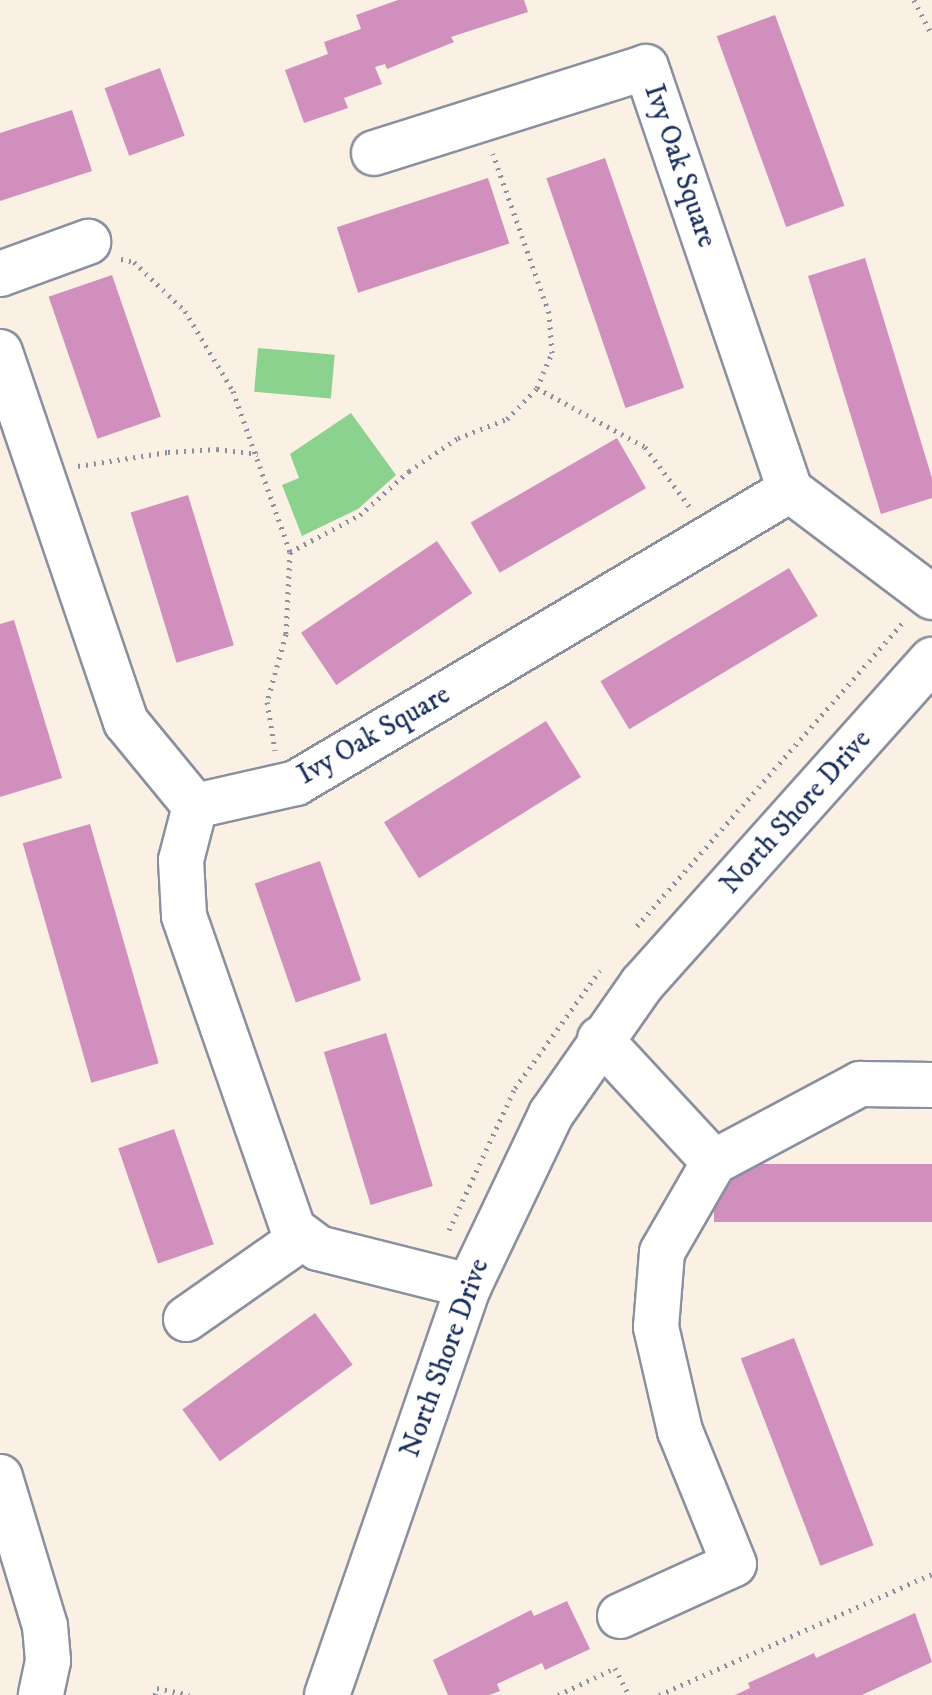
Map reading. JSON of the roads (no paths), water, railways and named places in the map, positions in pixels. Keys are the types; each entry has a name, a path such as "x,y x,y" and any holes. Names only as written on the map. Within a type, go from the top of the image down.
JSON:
{"street":[{"name":"Ivy Oak Square","path":"195,806 296,783 790,490 646,67 374,153"},
{"path":"0,274 78,245"},
{"path":"0,352 126,722 195,806 181,860 184,916 293,1229 318,1248 469,1286"},
{"path":"790,490 932,597"},
{"name":"North Shore Drive","path":"327,1695 469,1286 551,1114 600,1039 642,984 932,660"},
{"path":"600,1039 714,1162"},
{"path":"620,1616 734,1564 680,1431 656,1327 662,1252 714,1162 860,1084 932,1085"},
{"path":"186,1319 303,1237"},
{"path":"0,1477 45,1626 48,1661 41,1695"}]}
